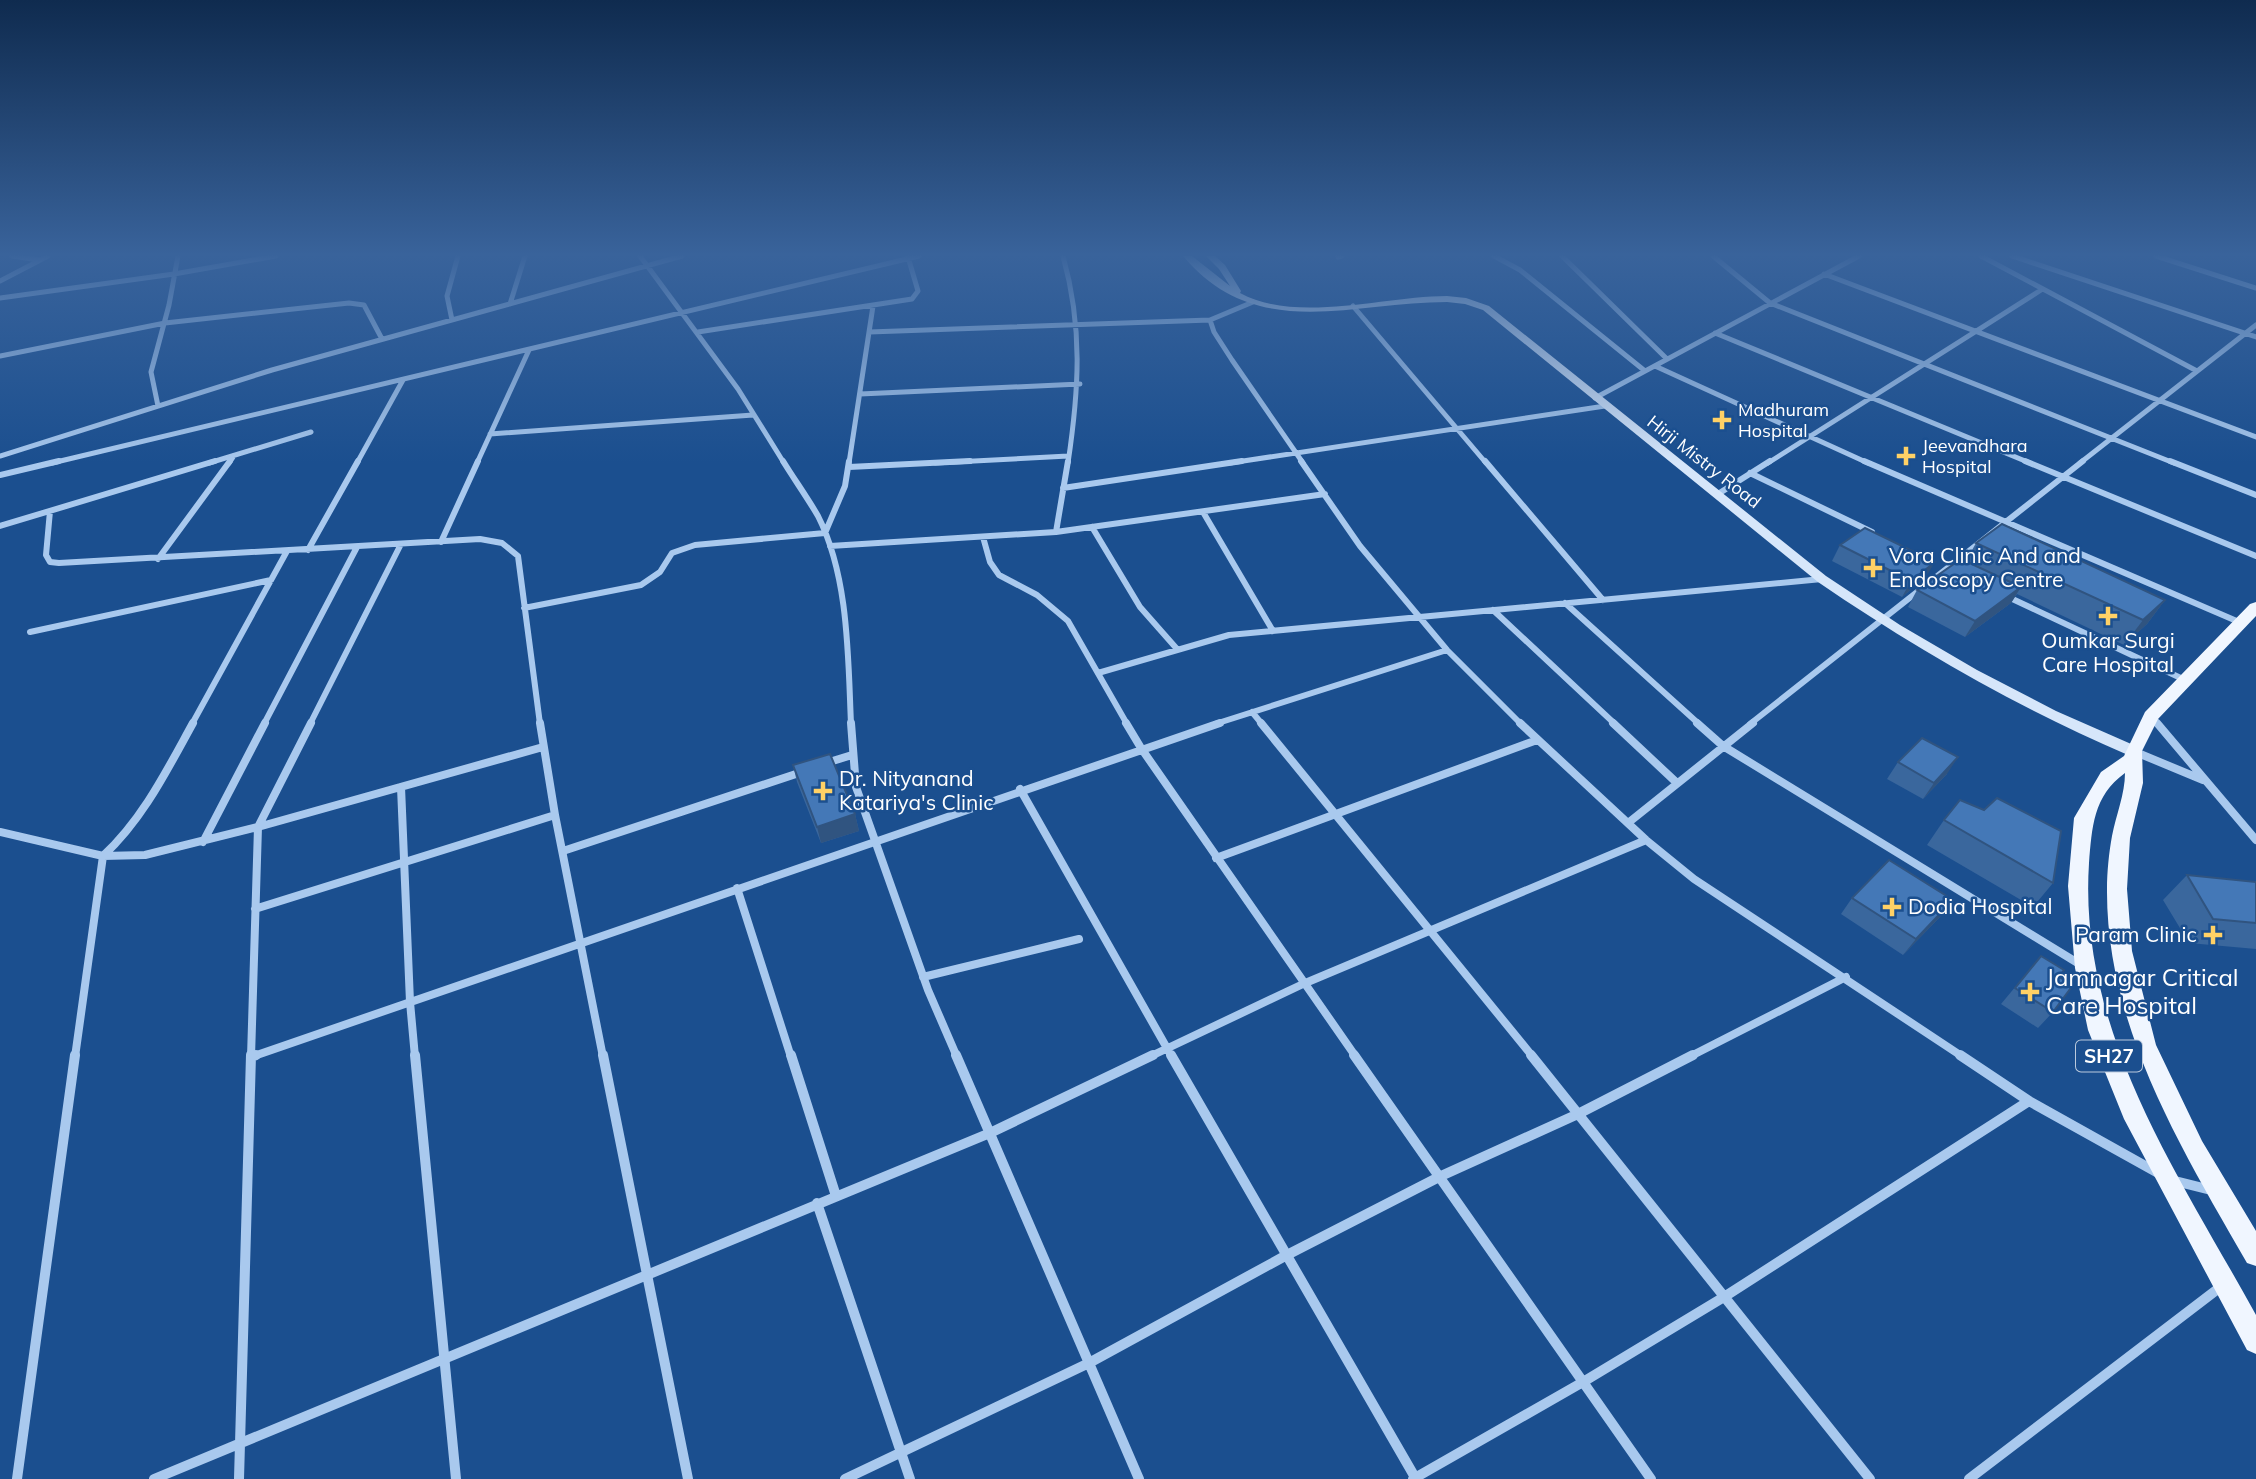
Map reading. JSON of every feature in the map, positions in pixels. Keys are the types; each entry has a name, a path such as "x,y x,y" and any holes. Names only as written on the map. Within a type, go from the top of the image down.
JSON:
{"main road":[{"name":"Hirji Mistry Road","path":"1507,325 1605,407 1822,579 1880,620 1941,658 2063,723 2132,755"},
{"name":"SH27","path":"2256,607 2151,716 2132,755 2107,777 2083,818 2078,887 2085,968 2099,1030 2132,1112 2256,1341"},
{"name":"SH27","path":"2132,755 2134,783 2121,838 2117,889 2122,951 2145,1045 2194,1149 2256,1254"}],"street":[{"path":"0,356 160,325"},
{"path":"158,406 149,377 151,360 165,325"},
{"path":"375,325 382,339"},
{"path":"0,456 158,406 434,325"},
{"path":"0,475 633,325"},
{"path":"692,325 812,507 825,533 846,622 856,787 873,839 923,977 1139,1479"},
{"path":"698,332 745,325"},
{"path":"825,533 842,495 849,467 870,325"},
{"path":"869,332 1052,325"},
{"path":"1056,532 1080,384 1079,325"},
{"path":"1211,325 1213,332 1360,546 1419,617 1447,650 1537,740 1646,840 1694,879 1846,977 2029,1101 2168,1179 2219,1192"},
{"path":"1369,325 1603,600"},
{"path":"1589,325 1646,371"},
{"path":"1632,325 1667,359"},
{"path":"1595,398 1730,325"},
{"path":"1826,325 2256,495"},
{"path":"1957,325 2256,437"},
{"path":"1718,494 1986,325"},
{"path":"2108,325 2197,371"},
{"path":"2222,325 2256,337"},
{"path":"1628,823 1880,620 2256,325"},
{"path":"1715,333 1868,399 2256,556"},
{"path":"441,542 529,350"},
{"path":"1655,366 1808,437 2239,622"},
{"path":"308,550 403,380"},
{"path":"860,394 1080,384"},
{"path":"1063,488 1605,407"},
{"path":"491,434 753,415"},
{"path":"0,526 312,432"},
{"path":"158,559 233,456"},
{"path":"849,467 1068,456"},
{"path":"1750,473 1885,538"},
{"path":"830,546 1056,532 1325,494"},
{"path":"50,511 45,545 50,562 158,559 494,540 513,549 517,556 555,815 688,1479"},
{"path":"1203,512 1273,631"},
{"path":"1092,527 1147,617 1160,634 1177,649"},
{"path":"524,608 641,585 660,572 672,553 695,545 825,533"},
{"path":"983,537 990,562 999,575 1054,607 1068,621 1141,748 1303,984 1441,1176 1651,1479"},
{"path":"239,1479 258,827 401,544"},
{"path":"203,842 356,547"},
{"path":"18,1479 103,856 125,836 140,816 287,551"},
{"path":"1934,562 1959,574"},
{"path":"1098,673 1229,635 1822,579"},
{"path":"30,632 271,580"},
{"path":"1997,592 2185,680"},
{"path":"1565,604 1723,746 2085,968"},
{"path":"1493,610 1677,783"},
{"path":"251,1057 873,839 1141,748 1447,650"},
{"path":"1252,712 1431,930 1870,1479"},
{"path":"2151,716 2256,839"},
{"path":"1216,858 1537,740"},
{"path":"0,832 103,856 145,855 203,842 543,747"},
{"path":"563,851 852,755"},
{"path":"2132,755 2205,781"},
{"path":"401,787 410,1002 442,1360 456,1479"},
{"path":"1020,789 1414,1478 1583,1382 1724,1297 2029,1101"},
{"path":"255,909 555,815"},
{"path":"153,1479 990,1133 1303,984 1646,840"},
{"path":"737,888 836,1196"},
{"path":"923,977 1079,939"},
{"path":"845,1479 1089,1363 1285,1256 1441,1176 1578,1114 1846,977"},
{"path":"817,1203 909,1479"},
{"path":"1969,1479 2223,1284"}],"building":[{"path":"2002,524 2165,600 2143,620 1976,543"},
{"path":"1865,528 1935,562 1911,581 1840,545"},
{"path":"1961,559 2021,587 1975,621 1917,590"},
{"path":"1922,738 1958,757 1934,783 1898,762"},
{"path":"830,754 855,814 817,827 793,765"},
{"path":"1997,798 2061,831 2053,883 1944,820 1960,800 1984,810"},
{"path":"1889,860 1953,900 1916,939 1852,898"},
{"path":"2187,875 2256,882 2256,923 2213,919"},
{"path":"2041,956 2064,970 2059,977 2073,985 2053,1012 2015,988"}],"place":[{"name":"Madhuram Hospital","path":"1722,420"},
{"name":"Jeevandhara Hospital","path":"1906,456"},
{"name":"Vora Clinic And and Endoscopy Centre","path":"1873,568"},
{"name":"Oumkar Surgi Care Hospital","path":"2108,616"},
{"name":"Dr. Nityanand Katariya's Clinic","path":"823,791"},
{"name":"Dodia Hospital","path":"1892,907"},
{"name":"Param Clinic","path":"2213,935"},
{"name":"Jamnagar Critical Care Hospital","path":"2030,992"}]}
